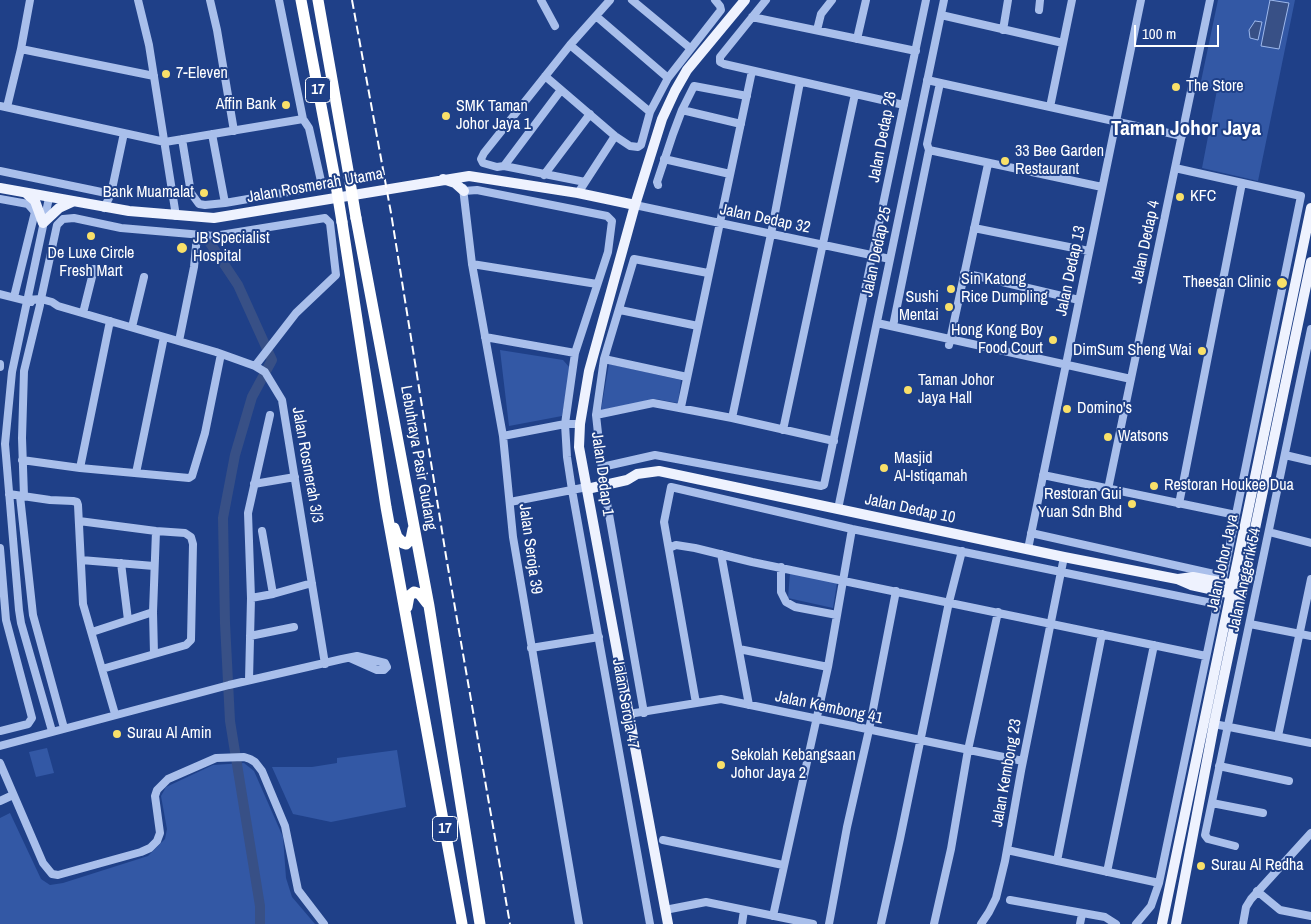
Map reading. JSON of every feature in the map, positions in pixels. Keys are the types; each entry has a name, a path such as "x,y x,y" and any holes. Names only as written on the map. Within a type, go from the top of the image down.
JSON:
{"highway":[{"name":"17","path":"302,0 335,179 386,507 462,924"},
{"name":"Lebuhraya Pasir Gudang","path":"318,0 356,218 429,606 480,924"},
{"path":"386,507 397,537 403,543 406,544 411,539 413,522"},
{"path":"406,616 411,593 420,594 429,606"}],"main road":[{"name":"Jalan Dedap 1","path":"668,924 579,447 580,424 589,371 635,206 662,119 687,70 744,0"},
{"name":"Jalan Rosmerah Utama","path":"0,188 104,208 176,216 226,217 462,176 480,177 578,193 635,206"},
{"path":"443,179 455,183 464,191"},
{"path":"26,194 35,201 43,223 59,208 72,202"},
{"name":"Jalan Johor Jaya","path":"1176,924 1237,590 1311,208"},
{"name":"Jalan Johor Jaya","path":"1162,924 1311,262"},
{"name":"Jalan Dedap 10","path":"587,487 625,474 659,471 1064,557 1177,579 1193,578 1222,583 1237,590"}],"street":[{"path":"30,0 21,49 3,106 165,142 303,120"},
{"path":"138,0 149,45 176,216"},
{"path":"210,0 218,30 234,131"},
{"path":"182,139 191,193 199,204 225,203 318,186 321,181 310,128 303,120 278,0"},
{"path":"541,0 555,26"},
{"path":"585,182 504,166 497,167 483,163 482,157 570,45 610,0"},
{"path":"632,0 690,48"},
{"path":"545,76 616,136 630,146 638,147 641,145 650,112 668,78 721,10 715,0"},
{"path":"766,0 720,57 720,62 904,105"},
{"path":"817,30 821,14 832,0"},
{"path":"857,39 866,0"},
{"name":"Jalan Dedap 26","path":"602,467 655,456 824,486 926,0"},
{"name":"Jalan Dedap 25","path":"838,509 944,0"},
{"path":"1003,30 1008,0"},
{"path":"1039,10 1040,0"},
{"path":"1050,107 1072,0"},
{"name":"Jalan Dedap 13","path":"1028,548 1141,0"},
{"name":"Jalan Dedap 4","path":"1108,489 1210,0"},
{"path":"941,15 1063,43"},
{"path":"596,16 668,78"},
{"path":"752,17 916,51"},
{"path":"570,45 650,112"},
{"path":"21,49 154,76"},
{"path":"681,407 752,71"},
{"path":"927,80 1182,136"},
{"path":"732,418 772,234 800,82"},
{"path":"893,326 929,150 927,144 940,83"},
{"path":"658,185 657,182 664,159 682,110 694,86 747,96"},
{"path":"504,166 561,90"},
{"path":"783,430 855,94"},
{"path":"682,110 741,124"},
{"path":"544,175 590,114"},
{"path":"104,208 111,194 124,133"},
{"path":"212,134 225,203"},
{"path":"578,193 616,136"},
{"path":"929,150 1102,187"},
{"path":"664,159 730,174"},
{"path":"949,342 988,164"},
{"path":"1136,924 1151,906 1159,883 1301,196 1175,168"},
{"path":"0,171 111,194"},
{"name":"Jalan Seroja 39","path":"462,176 472,264 503,436 513,537 579,924"},
{"path":"1179,504 1242,183"},
{"name":"Jalan Seroja 47","path":"464,191 477,190 607,216 612,221 608,252 575,353 565,424 572,490 650,924"},
{"path":"49,198 12,372 5,444 22,623 52,731"},
{"path":"0,199 28,204 35,212 14,298"},
{"name":"Jalan Dedap 32","path":"635,206 890,259"},
{"path":"64,728 33,615 22,496 24,371 57,225 62,219 74,218 121,228 214,236 325,218 330,223 336,275 296,312 256,366"},
{"path":"974,228 1089,251"},
{"path":"178,341 194,266 197,236"},
{"path":"644,712 603,482 596,415 604,359 634,259 708,274"},
{"path":"472,264 598,284"},
{"path":"83,313 94,269"},
{"path":"964,273 1079,300"},
{"path":"132,327 144,277"},
{"name":"Jalan Rosmerah 3/3","path":"0,294 14,298 52,302 58,306 221,354 256,366 268,375 282,400 325,664"},
{"path":"620,310 698,326"},
{"path":"80,468 110,321"},
{"path":"877,323 949,342 1066,363 1131,379"},
{"name":"Jalan Anggerik 54","path":"1234,846 1208,839 1205,836 1285,454 1307,366 1311,329"},
{"path":"136,473 164,337"},
{"path":"485,337 575,353"},
{"path":"22,460 80,468 190,478 205,433 221,354"},
{"path":"604,359 687,377"},
{"path":"596,415 653,403 681,407 834,441"},
{"path":"249,680 251,598 248,513 270,415"},
{"path":"503,436 565,424 580,424"},
{"path":"1285,454 1311,461"},
{"path":"1043,474 1236,515"},
{"path":"254,484 295,478"},
{"path":"510,502 587,487"},
{"path":"696,703 664,522 671,488 852,528 1217,604"},
{"path":"9,494 77,502 83,604 115,714"},
{"path":"79,521 185,533 193,540 192,633 189,642 186,645 102,669"},
{"path":"773,916 828,667 852,528"},
{"path":"154,654 153,612 156,531"},
{"path":"262,532 273,594"},
{"path":"1269,532 1311,543"},
{"path":"1031,533 1222,583"},
{"path":"669,548 676,545 721,554 1206,656"},
{"path":"0,548 6,620 32,718 28,724 0,731"},
{"path":"881,924 919,740 962,551"},
{"path":"721,554 749,705"},
{"name":"Jalan Kembong 23","path":"980,924 990,912 996,898 1007,850 1064,557"},
{"path":"80,560 154,566"},
{"path":"121,563 128,620"},
{"path":"781,568 781,592 786,602 795,607 837,615"},
{"path":"1,575 16,573"},
{"path":"1278,736 1311,579"},
{"path":"251,598 312,583"},
{"path":"829,924 896,591"},
{"path":"92,632 153,612"},
{"path":"934,924 951,849 968,750 998,612"},
{"path":"1250,624 1311,636"},
{"path":"250,636 294,627"},
{"path":"1058,861 1102,634"},
{"path":"531,648 599,637"},
{"path":"1108,872 1154,645"},
{"path":"739,649 828,667"},
{"path":"0,746 225,686 350,658"},
{"name":"Jalan Kembong 41","path":"629,714 721,699 1023,761"},
{"path":"1214,724 1311,743"},
{"path":"0,763 43,864 52,874 58,875 150,848 157,841 160,833 155,796 162,783 168,779 216,758 244,757 255,762 262,771 285,826 298,890 324,924"},
{"path":"1219,766 1289,780"},
{"path":"0,801 13,794"},
{"path":"1212,802 1263,813"},
{"path":"1243,924 1246,908 1257,892 1311,832"},
{"path":"663,840 783,866"},
{"path":"1007,850 1159,883"},
{"path":"1257,892 1280,910 1311,916"},
{"path":"1010,900 1105,917 1116,924"},
{"path":"666,910 706,902 813,924"},
{"path":"742,924 744,910"},
{"path":"1080,924 1082,914"}],"shaded area":[{"path":"1218,0 1295,0 1258,181 1202,168 1217,90 1200,86"},
{"path":"1270,0 1289,3 1279,49 1261,46"},
{"path":"1255,21 1262,22 1258,40 1250,38 1249,30"},
{"path":"500,350 563,360 570,368 562,416 509,426"},
{"path":"609,364 681,380 678,403 656,399 601,410"},
{"path":"790,573 837,583 833,608 788,598"},
{"path":"47,748 54,773 36,777 29,752"},
{"path":"397,750 406,807 331,822 293,814 272,767 312,767 337,763 337,758"},
{"path":"244,763 254,771 283,837 286,878 292,897 315,924 0,924 0,818 10,813 41,879 50,885 63,883 148,856 165,839 167,829 161,796 166,787 213,765"}],"waterway":[{"path":"210,243 238,285 272,360 252,397 235,455 223,518 225,623 230,721 260,906 260,924"}],"railway":[{"path":"352,0 391,213 446,556 510,924"}],"place":[{"name":"7-Eleven","path":"166,74"},
{"name":"The Store","path":"1176,87"},
{"name":"Affin Bank","path":"286,105"},
{"name":"SMK Taman Johor Jaya 1","path":"446,116"},
{"name":"33 Bee Garden Restaurant","path":"1005,161"},
{"name":"Bank Muamalat","path":"204,193"},
{"name":"KFC","path":"1180,197"},
{"name":"De Luxe Circle Fresh Mart","path":"91,236"},
{"name":"JB Specialist Hospital","path":"182,248"},
{"name":"Theesan Clinic","path":"1282,283"},
{"name":"Sin Katong Rice Dumpling","path":"951,289"},
{"name":"Sushi Mentai","path":"949,307"},
{"name":"Hong Kong Boy Food Court","path":"1053,340"},
{"name":"DimSum Sheng Wai","path":"1202,351"},
{"name":"Taman Johor Jaya Hall","path":"908,390"},
{"name":"Domino's","path":"1067,409"},
{"name":"Watsons","path":"1108,437"},
{"name":"Masjid Al-Istiqamah","path":"884,468"},
{"name":"Restoran Houkee Dua","path":"1154,486"},
{"name":"Restoran Gui Yuan Sdn Bhd","path":"1132,504"},
{"name":"Surau Al Amin","path":"117,734"},
{"name":"Sekolah Kebangsaan Johor Jaya 2","path":"721,765"},
{"name":"Surau Al Redha","path":"1201,866"}],"district":[{"name":"Taman Johor Jaya","path":"1186,129"}]}
